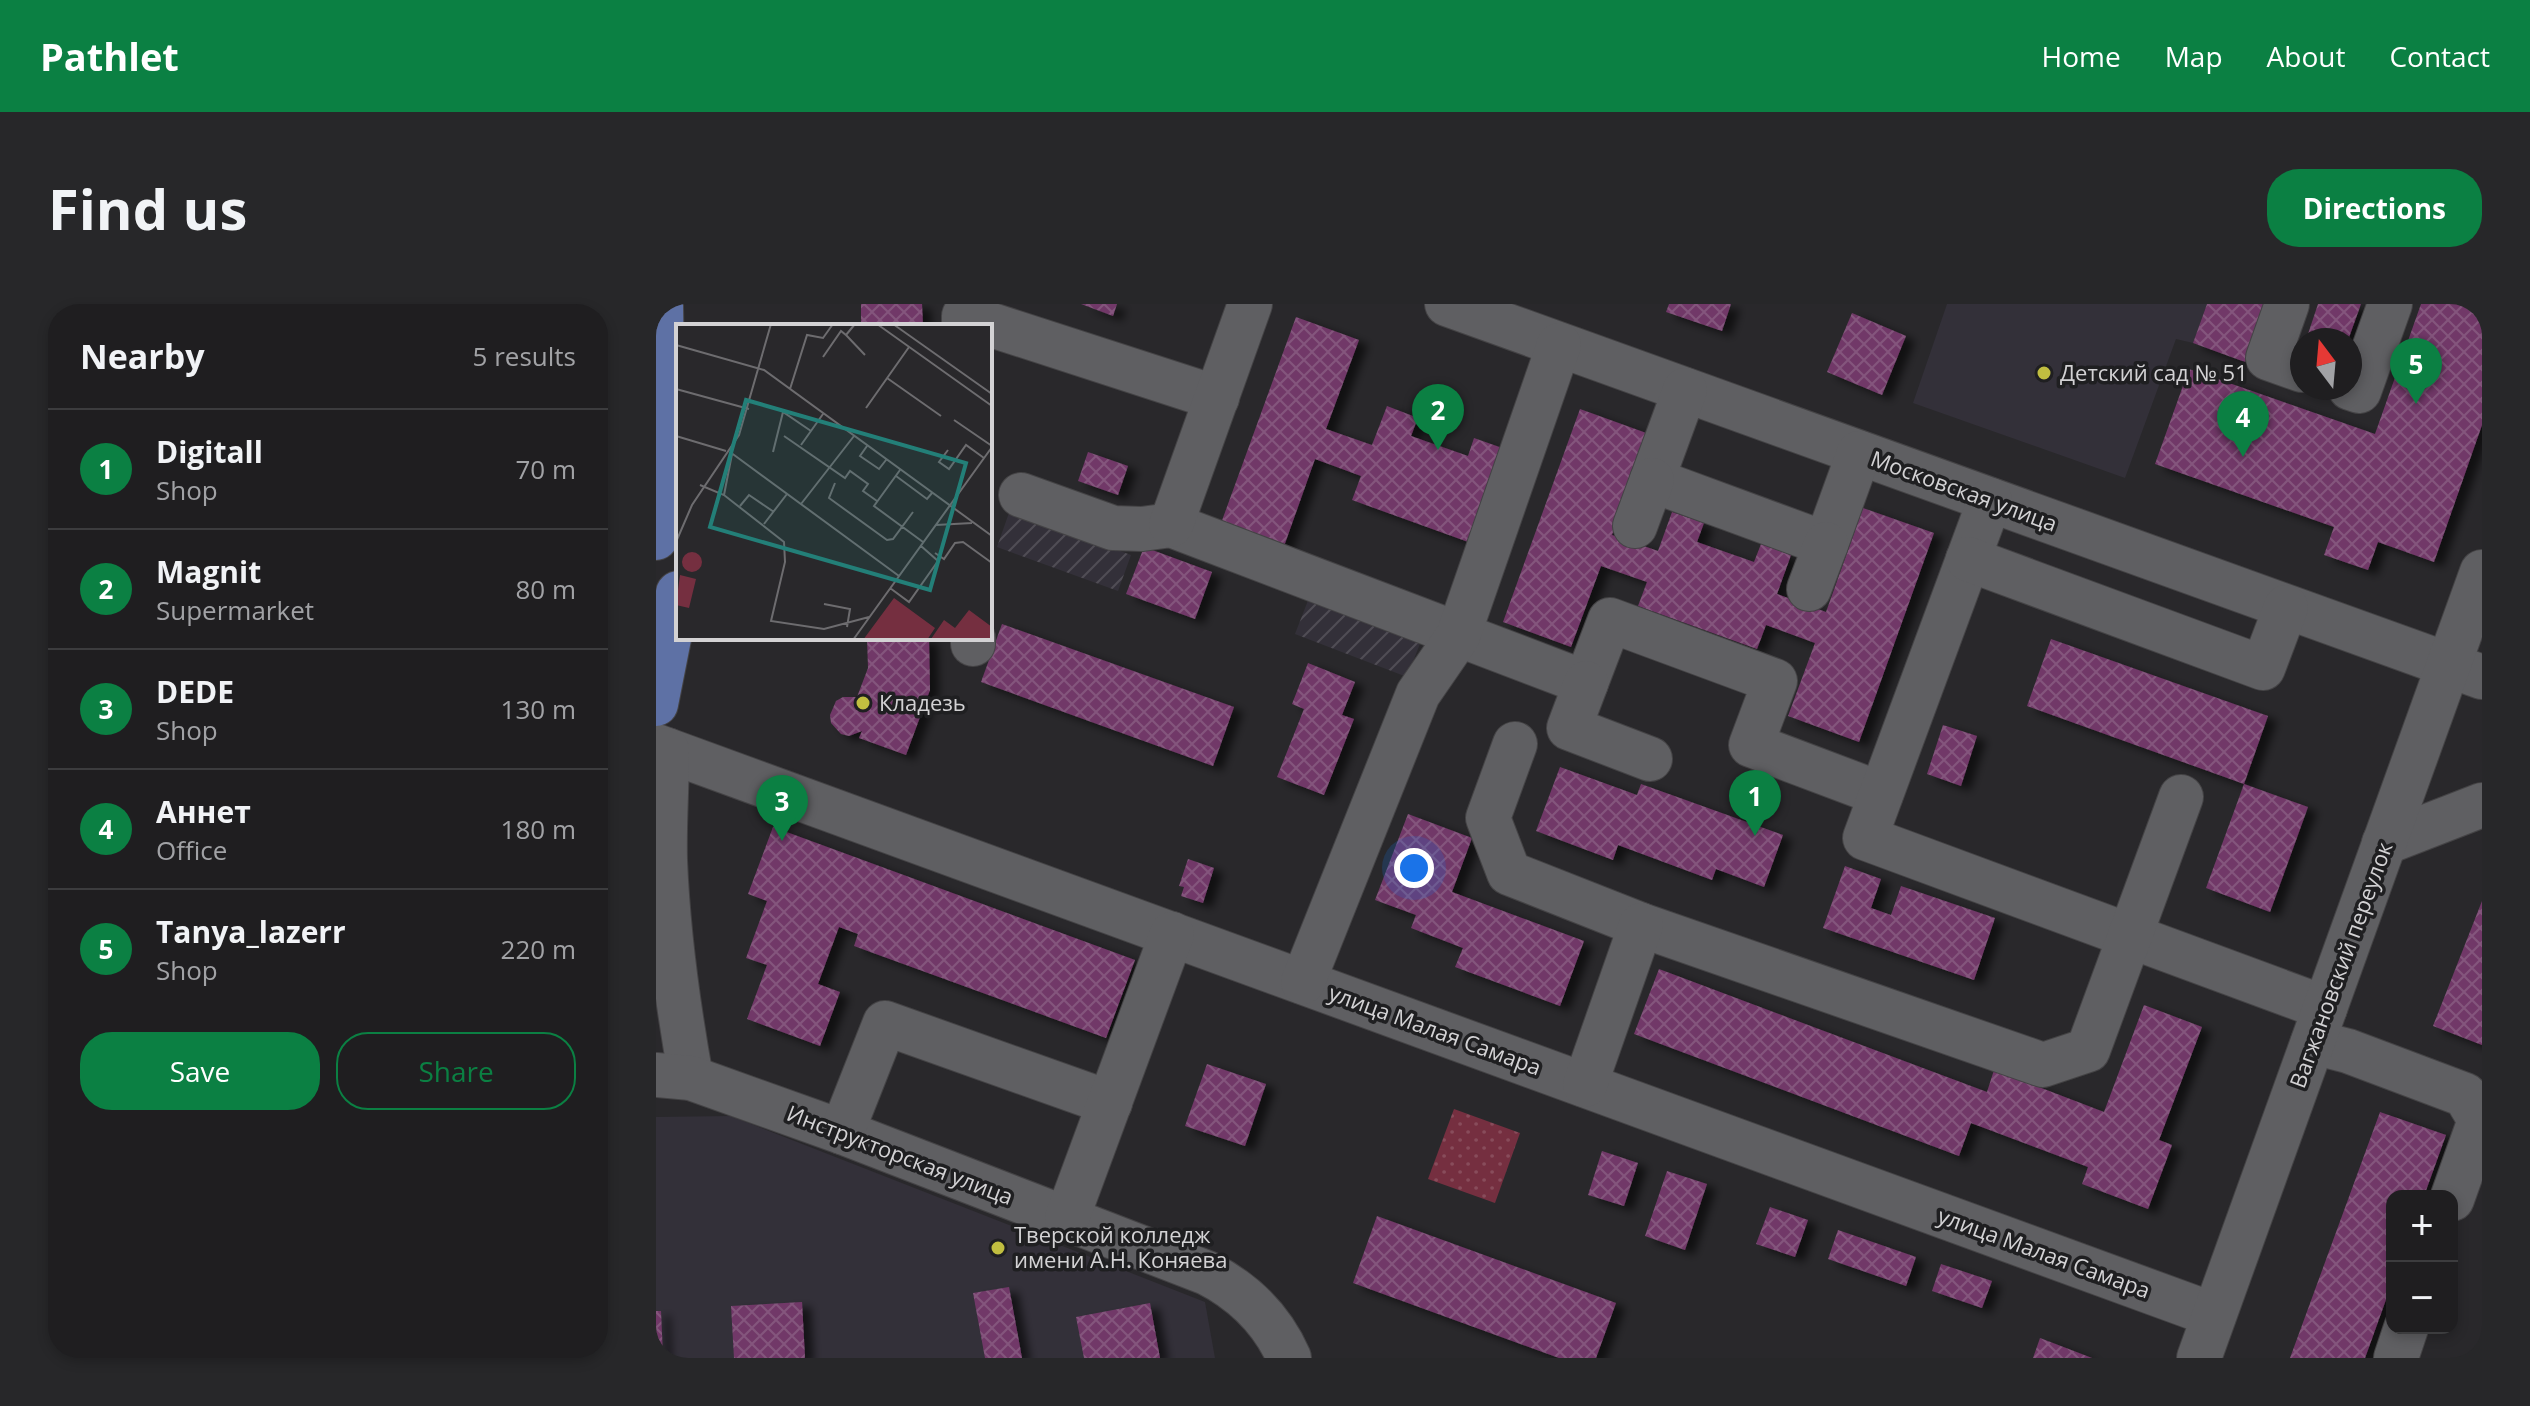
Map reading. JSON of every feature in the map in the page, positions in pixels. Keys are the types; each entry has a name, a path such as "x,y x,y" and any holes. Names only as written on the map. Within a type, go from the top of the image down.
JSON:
{"main road":[{"path":"656,538 665,366 661,304"},
{"path":"690,304 691,324"},
{"path":"656,704 676,603"}],"street":[{"path":"1171,525 1250,304"},
{"name":"Московская улица","path":"1447,304 2465,671"},
{"path":"2287,304 2268,358 2290,366"},
{"path":"2362,383 2390,304"},
{"path":"964,324 964,316 989,324"},
{"path":"992,325 1217,398"},
{"path":"1303,982 1418,694 1458,636 1559,345"},
{"path":"1635,526 1685,390"},
{"path":"1809,589 1859,453"},
{"path":"1652,480 1826,544"},
{"path":"1021,495 1113,528 1142,529 1171,525 1586,683"},
{"path":"1990,500 1865,838 2129,935 2329,1034 2465,1095 2480,1120 2455,1190"},
{"path":"1968,559 2263,668 2286,607"},
{"name":"Вагжановский переулок","path":"2199,1358 2329,1034 2384,843 2465,671 2482,572"},
{"path":"1650,759 1569,728 1610,620 1775,681 1751,745 1881,794"},
{"path":"1515,744 1488,818 1509,873 1641,925 2043,1065 2088,1050 2181,797"},
{"path":"662,748 671,950 680,1016 674,1077"},
{"name":"улица Малая Самара","path":"662,748 2214,1315"},
{"path":"2384,843 2482,805"},
{"path":"1585,1085 1641,925"},
{"path":"1067,1218 1172,934"},
{"path":"842,1132 885,1023 1110,1103"},
{"path":"2329,1034 2391,1042 2482,1076"},
{"name":"Инструкторская улица","path":"674,1077 842,1132 1221,1280 1246,1298 1268,1321 1289,1358"},
{"path":"2396,1358 2404,1334"}],"shaded area":[{"name":"Детский сад № 51","path":"1947,304 2207,304 2193,343 2176,339 2125,478 1913,403"},
{"path":"1010,510 1131,555 1118,591 997,547"},
{"path":"1309,598 1421,641 1407,677 1295,634"},
{"path":"1454,1109 1520,1133 1495,1203 1428,1179"},
{"path":"731,1116 1205,1302 1215,1358 656,1358 656,1117"}],"building":[{"path":"861,304 922,304 923,324 861,324"},
{"path":"1081,304 1117,304 1113,316"},
{"path":"1669,304 1731,304 1722,331 1666,312"},
{"path":"2207,304 2266,304 2245,362 2193,343"},
{"path":"2318,304 2361,304 2352,328 2310,328"},
{"path":"2421,304 2482,304 2482,425 2434,562 2378,542 2368,570 2324,555 2334,527 2155,464 2189,369 2375,434"},
{"path":"1852,313 1906,336 1882,395 1827,372"},
{"path":"1296,317 1359,340 1326,429 1372,445 1387,406 1418,418 1411,436 1468,456 1474,438 1505,449 1471,543 1352,500 1361,476 1315,459 1283,549 1220,526"},
{"path":"1580,409 1649,434 1612,535 1658,551 1672,512 1704,523 1697,542 1754,562 1761,544 1791,555 1777,594 1826,612 1863,508 1934,533 1859,742 1788,716 1815,643 1766,625 1757,649 1638,606 1647,582 1601,566 1571,647 1503,622"},
{"path":"1088,452 1128,466 1118,495 1078,481"},
{"path":"1144,547 1212,572 1195,619 1126,594"},
{"path":"1002,624 1234,707 1213,766 981,682"},
{"path":"2051,639 2268,716 2244,784 2027,706"},
{"path":"867,640 929,640 930,690 906,755 859,738 862,731 849,736 841,734 831,723 830,715 836,701 843,697 857,697 868,668"},
{"path":"1308,663 1355,682 1342,715 1354,719 1324,795 1277,777 1304,709 1292,704"},
{"path":"1943,725 1977,736 1961,786 1927,774"},
{"path":"1560,767 1637,795 1641,784 1783,835 1764,887 1716,869 1712,880 1618,845 1613,860 1536,831"},
{"path":"2244,784 2308,807 2270,912 2206,888"},
{"path":"1408,814 1472,838 1452,892 1584,941 1560,1006 1455,967 1463,948 1411,928 1416,915 1375,900"},
{"path":"773,827 1135,960 1106,1038 854,946 858,934 839,927 818,984 840,992 820,1046 747,1019 767,965 746,958 767,901 748,894"},
{"path":"1188,859 1214,868 1203,903 1181,896 1184,887 1179,886"},
{"path":"1845,866 1881,879 1871,908 1891,915 1901,886 1995,918 1974,980 1823,928"},
{"path":"2482,901 2482,1045 2433,1026"},
{"path":"1659,969 1987,1092 1994,1070 2104,1112 2144,1005 2202,1027 2159,1140 2172,1145 2148,1209 2082,1184 2088,1167 1971,1123 1959,1156 1634,1034"},
{"path":"1207,1064 1266,1084 1245,1146 1185,1126"},
{"path":"2380,1112 2446,1135 2426,1190 2386,1190 2386,1300 2365,1358 2290,1358"},
{"path":"1602,1151 1638,1163 1624,1206 1588,1195"},
{"path":"1667,1171 1707,1184 1685,1250 1645,1236"},
{"path":"1770,1207 1808,1220 1795,1257 1756,1244"},
{"path":"1377,1216 1616,1303 1596,1358 1559,1358 1353,1283"},
{"path":"1838,1230 1916,1257 1906,1286 1828,1259"},
{"path":"1941,1264 1992,1281 1982,1308 1932,1291"},
{"path":"1009,1287 1022,1358 985,1358 973,1293"},
{"path":"802,1302 805,1358 734,1358 731,1306"},
{"path":"1150,1303 1160,1358 1084,1358 1076,1317"},
{"path":"656,1311 661,1311 663,1358 656,1358"},
{"path":"2040,1338 2092,1358 2033,1358"}],"place":[{"name":"Детский сад № 51","path":"2044,373"},
{"name":"Tanya_lazerr","path":"2416,404"},
{"name":"Magnit","path":"1438,450"},
{"name":"Аннет","path":"2243,457"},
{"name":"Кладезь","path":"863,703"},
{"name":"Digitall","path":"1755,836"},
{"name":"DEDE","path":"782,841"},
{"name":"Тверской колледж имени А.Н. Коняева","path":"998,1248"}]}
